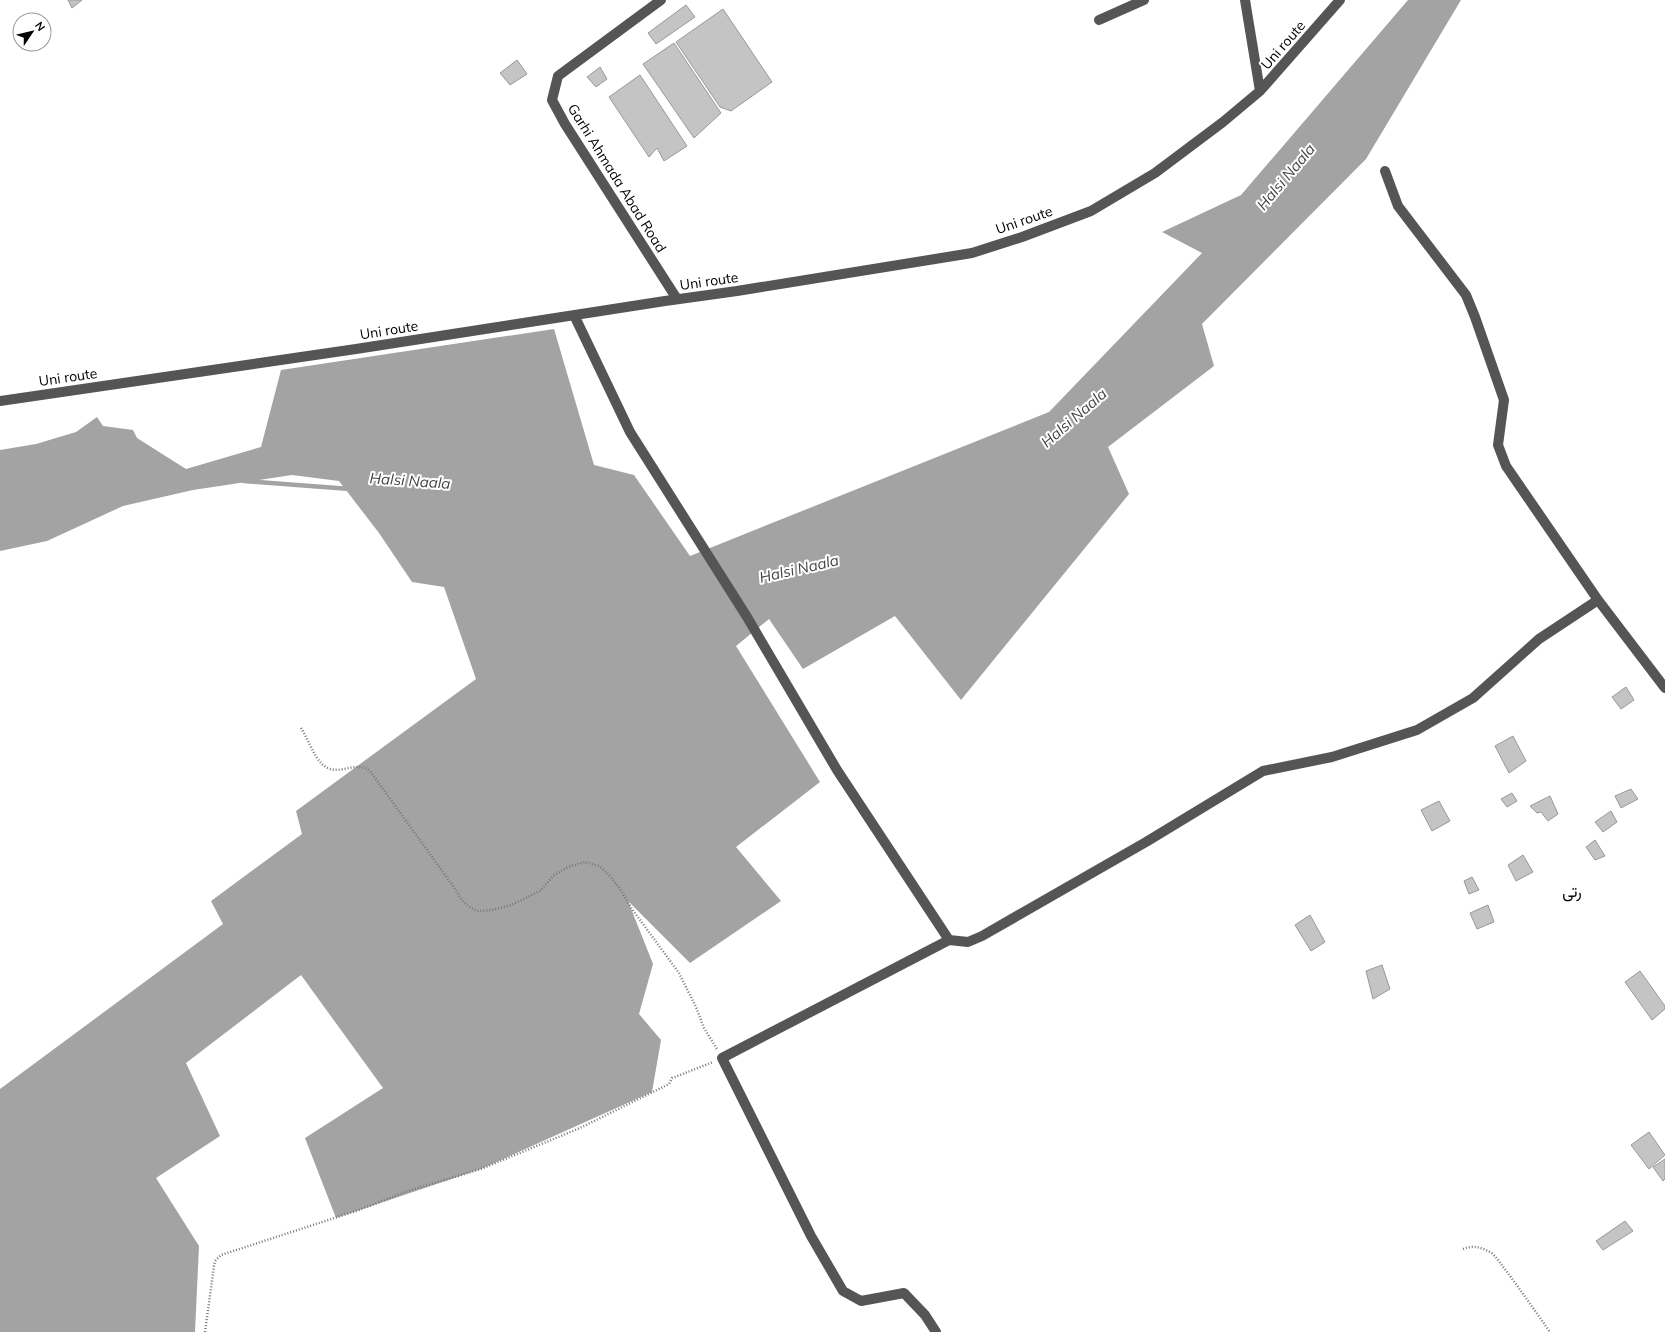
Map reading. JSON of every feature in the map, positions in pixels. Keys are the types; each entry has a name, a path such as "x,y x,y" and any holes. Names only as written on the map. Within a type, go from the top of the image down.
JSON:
{"street":[{"name":"Garhi Ahmada Abad Road","path":"661,0 558,76 552,100 565,124 676,299"},
{"path":"1099,20 1144,0"},
{"path":"1245,0 1260,91"},
{"name":"Uni route","path":"0,400 356,350 972,253 1022,237 1090,211 1155,173 1223,122 1260,91 1340,0"},
{"path":"1385,172 1398,206 1466,295 1476,317 1504,400 1498,445 1506,466 1598,600 1665,688"},
{"path":"574,315 630,432 747,616 837,770 949,940"},
{"path":"936,1332 925,1315 904,1293 861,1301 843,1291 811,1236 722,1058 949,940 968,942 982,936 1146,842 1263,771 1332,757 1417,730 1473,698 1540,639 1598,600"}],"path":[{"path":"205,1332 215,1261 221,1255 359,1210 408,1191 481,1169 580,1128 669,1084 675,1077 722,1058 704,1028 696,1007 679,973 632,909 620,889 609,875 599,866 585,862 576,864 553,876 541,890 511,905 487,911 477,911 462,900 370,771 360,766 338,770 327,768 322,764 301,728"},
{"path":"1463,1249 1467,1247 1483,1248 1493,1255 1550,1332"}],"water":[{"path":"1408,0 1461,0 1366,159 1202,324 1214,366 1108,447 1129,494 961,700 895,616 803,669 769,619 736,646 820,782 736,847 781,901 690,963 628,901 653,964 639,1014 661,1040 652,1092 481,1169 336,1218 305,1138 383,1088 301,975 186,1063 220,1136 156,1178 199,1246 195,1332 0,1332 0,1089 223,924 211,901 302,834 296,811 476,679 444,587 412,582 379,533 339,481 292,475 193,490 123,506 47,541 0,551 0,450 36,444 76,432 97,417 103,426 133,430 137,438 186,469 261,447 281,370 554,329 594,465 634,475 690,556 1049,412 1202,253 1162,232 1241,195"}],"building":[{"path":"68,0 82,0 72,8"},
{"path":"686,5 695,17 656,44 648,33"},
{"path":"723,9 772,82 731,111 720,107 676,42"},
{"path":"674,43 721,113 694,138 643,64"},
{"path":"517,60 527,74 510,85 500,73"},
{"path":"600,67 607,79 596,87 587,77"},
{"path":"640,75 687,146 664,161 657,148 649,157 609,97"},
{"path":"1626,687 1634,700 1621,709 1612,697"},
{"path":"1513,736 1526,761 1509,773 1495,746"},
{"path":"1631,789 1638,799 1621,808 1615,796"},
{"path":"1512,793 1517,801 1507,807 1501,799"},
{"path":"1550,796 1558,814 1548,821 1541,812 1537,813 1530,806"},
{"path":"1439,801 1450,821 1432,831 1421,810"},
{"path":"1611,811 1617,822 1603,832 1595,822"},
{"path":"1595,840 1605,856 1595,860 1586,847"},
{"path":"1523,855 1533,872 1516,881 1508,865"},
{"path":"1472,877 1479,890 1469,894 1464,881"},
{"path":"1488,905 1494,922 1477,929 1470,913"},
{"path":"1310,915 1325,942 1311,951 1295,925"},
{"path":"1382,965 1390,989 1373,999 1366,971"},
{"path":"1640,971 1665,1006 1665,1009 1652,1020 1625,982"},
{"path":"1649,1132 1665,1155 1649,1169 1631,1145"},
{"path":"1665,1159 1665,1179 1663,1181 1653,1167"},
{"path":"1625,1221 1633,1231 1603,1250 1596,1241"}],"waterway":[{"name":"Halsi Naala","path":"244,481 350,489"}],"district":[{"name":"رتی","path":"1572,891"}]}
